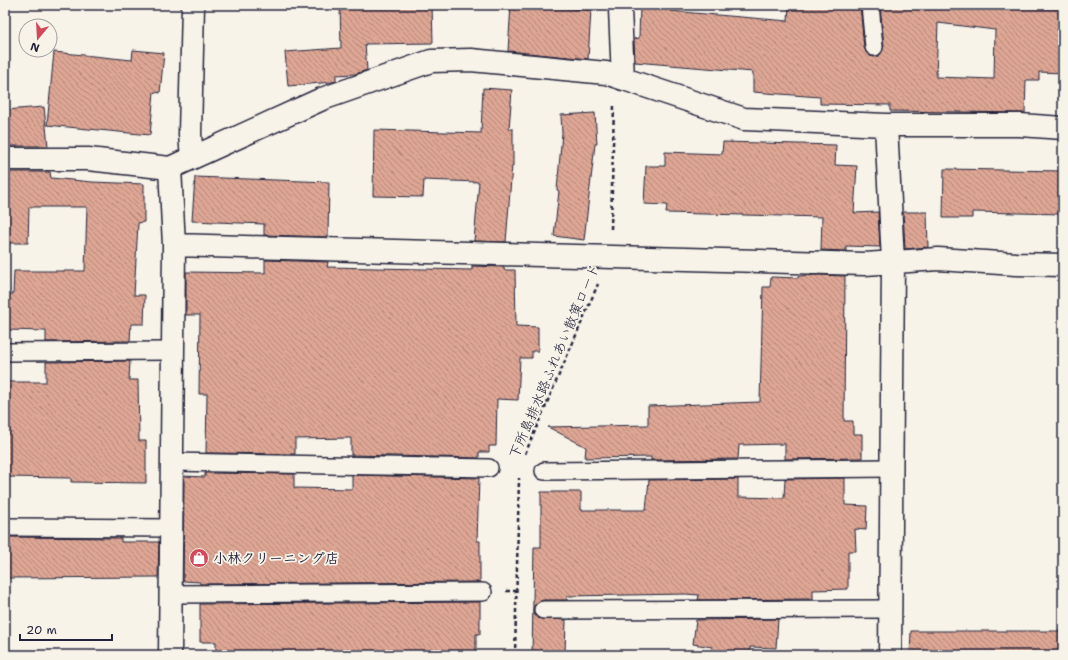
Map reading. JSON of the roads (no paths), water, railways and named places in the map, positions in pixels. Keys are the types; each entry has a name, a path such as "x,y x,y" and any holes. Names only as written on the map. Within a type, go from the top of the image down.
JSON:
{"street":[{"path":"192,158 190,134 193,5"},
{"path":"618,77 620,9 622,5"},
{"path":"5,159 88,159 170,168 322,99 431,61 471,60 606,73 744,120 886,125 1020,125 1063,128"},
{"path":"886,125 893,261 890,655"},
{"path":"170,168 174,245 170,655"},
{"path":"174,245 865,264 938,259 1016,264 1063,265"}],"lane":[{"path":"870,5 874,47"},
{"path":"5,352 173,351"},
{"path":"172,462 489,468"},
{"path":"544,471 892,468"},
{"path":"5,527 172,528"},
{"path":"170,594 483,592"},
{"path":"543,610 891,609"}],"place":[{"name":"小林クリーニング店","path":"199,558"}]}
